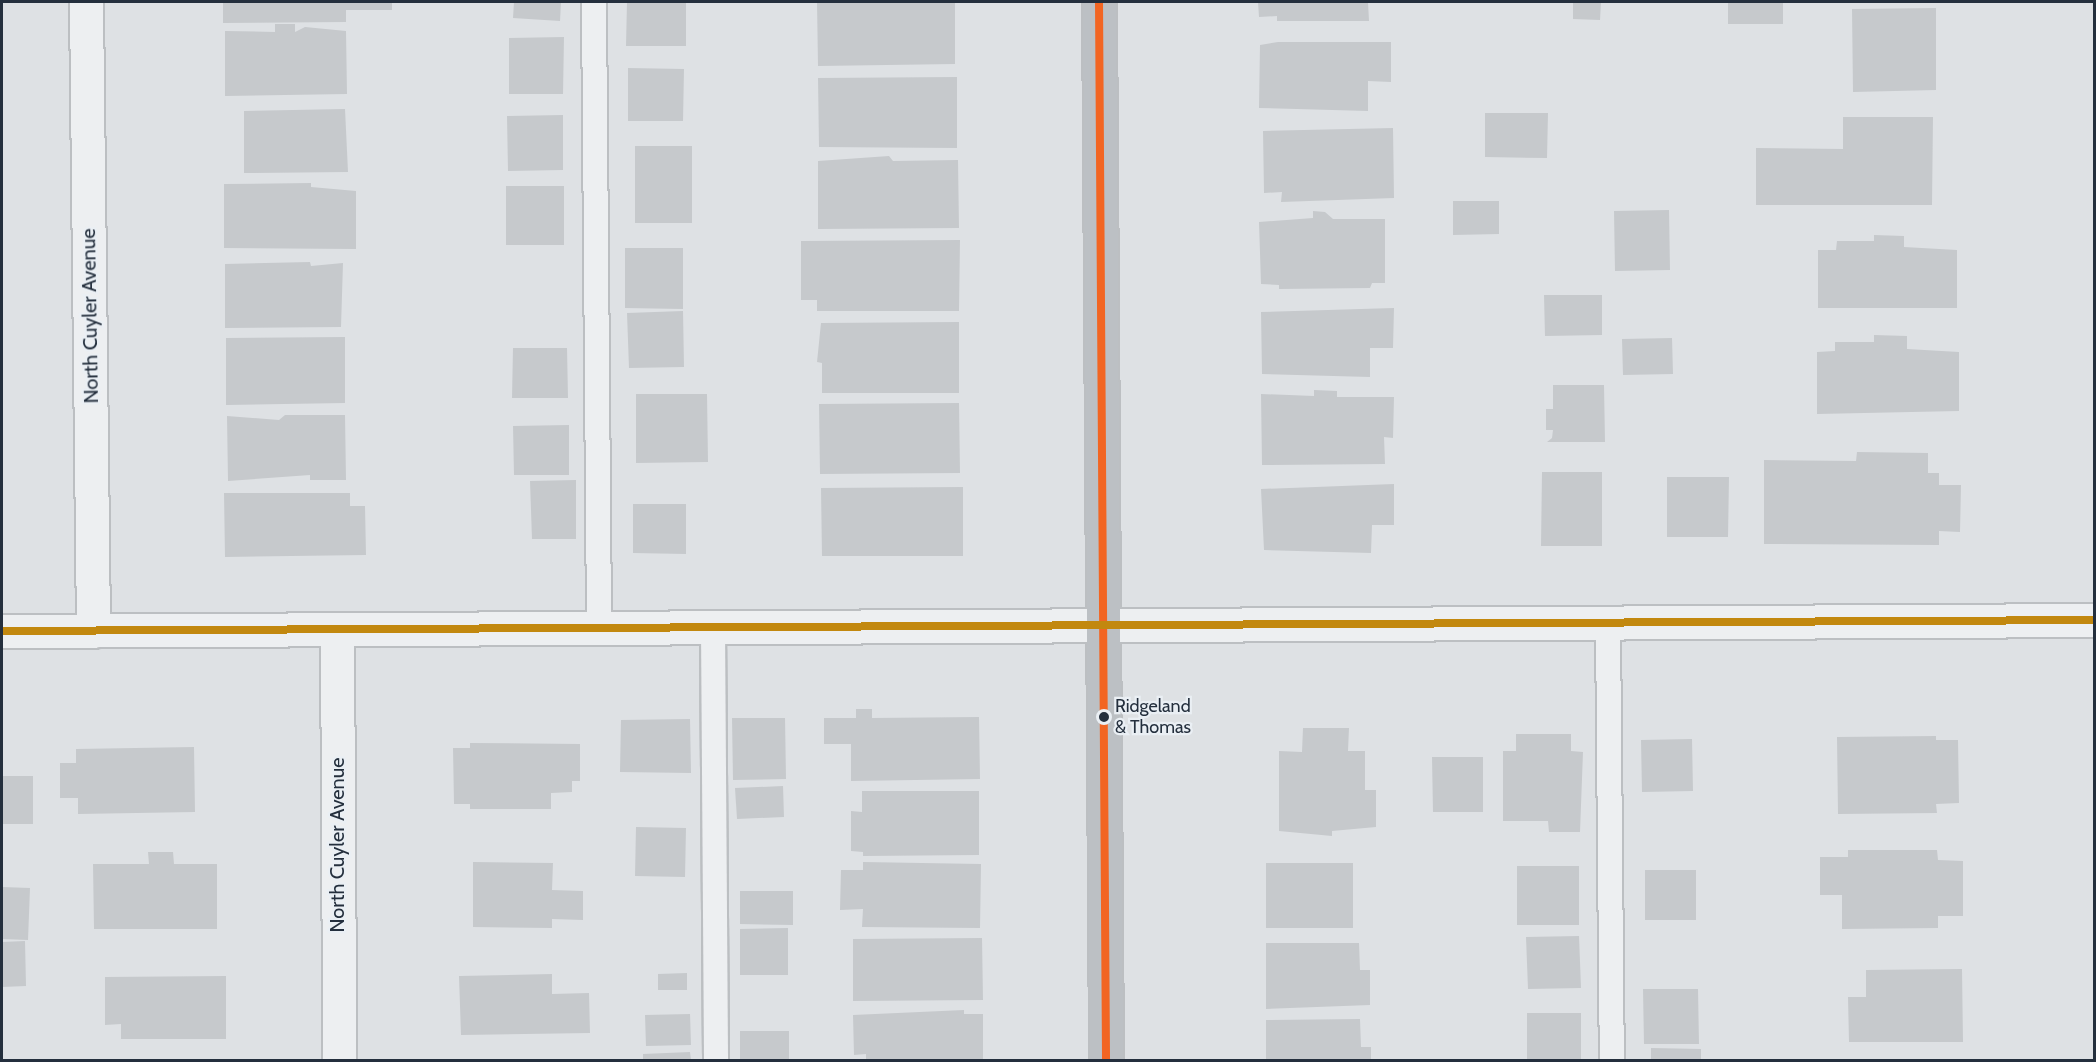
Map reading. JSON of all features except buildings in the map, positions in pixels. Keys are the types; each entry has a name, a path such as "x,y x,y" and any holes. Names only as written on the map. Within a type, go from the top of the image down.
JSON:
{"street":[{"name":"North Cuyler Avenue","path":"86,2 93,631"},
{"path":"1099,2 1106,1060"},
{"path":"2,631 2094,620"},
{"name":"North Cuyler Avenue","path":"337,629 339,1060"}],"lane":[{"path":"594,2 599,628"},
{"path":"1608,623 1612,1060"},
{"path":"713,627 716,1060"}],"transit line":[{"path":"1099,2 1106,1060"},
{"path":"2,631 2094,620"}],"place":[{"name":"Ridgeland & Thomas","path":"1104,717"}]}
